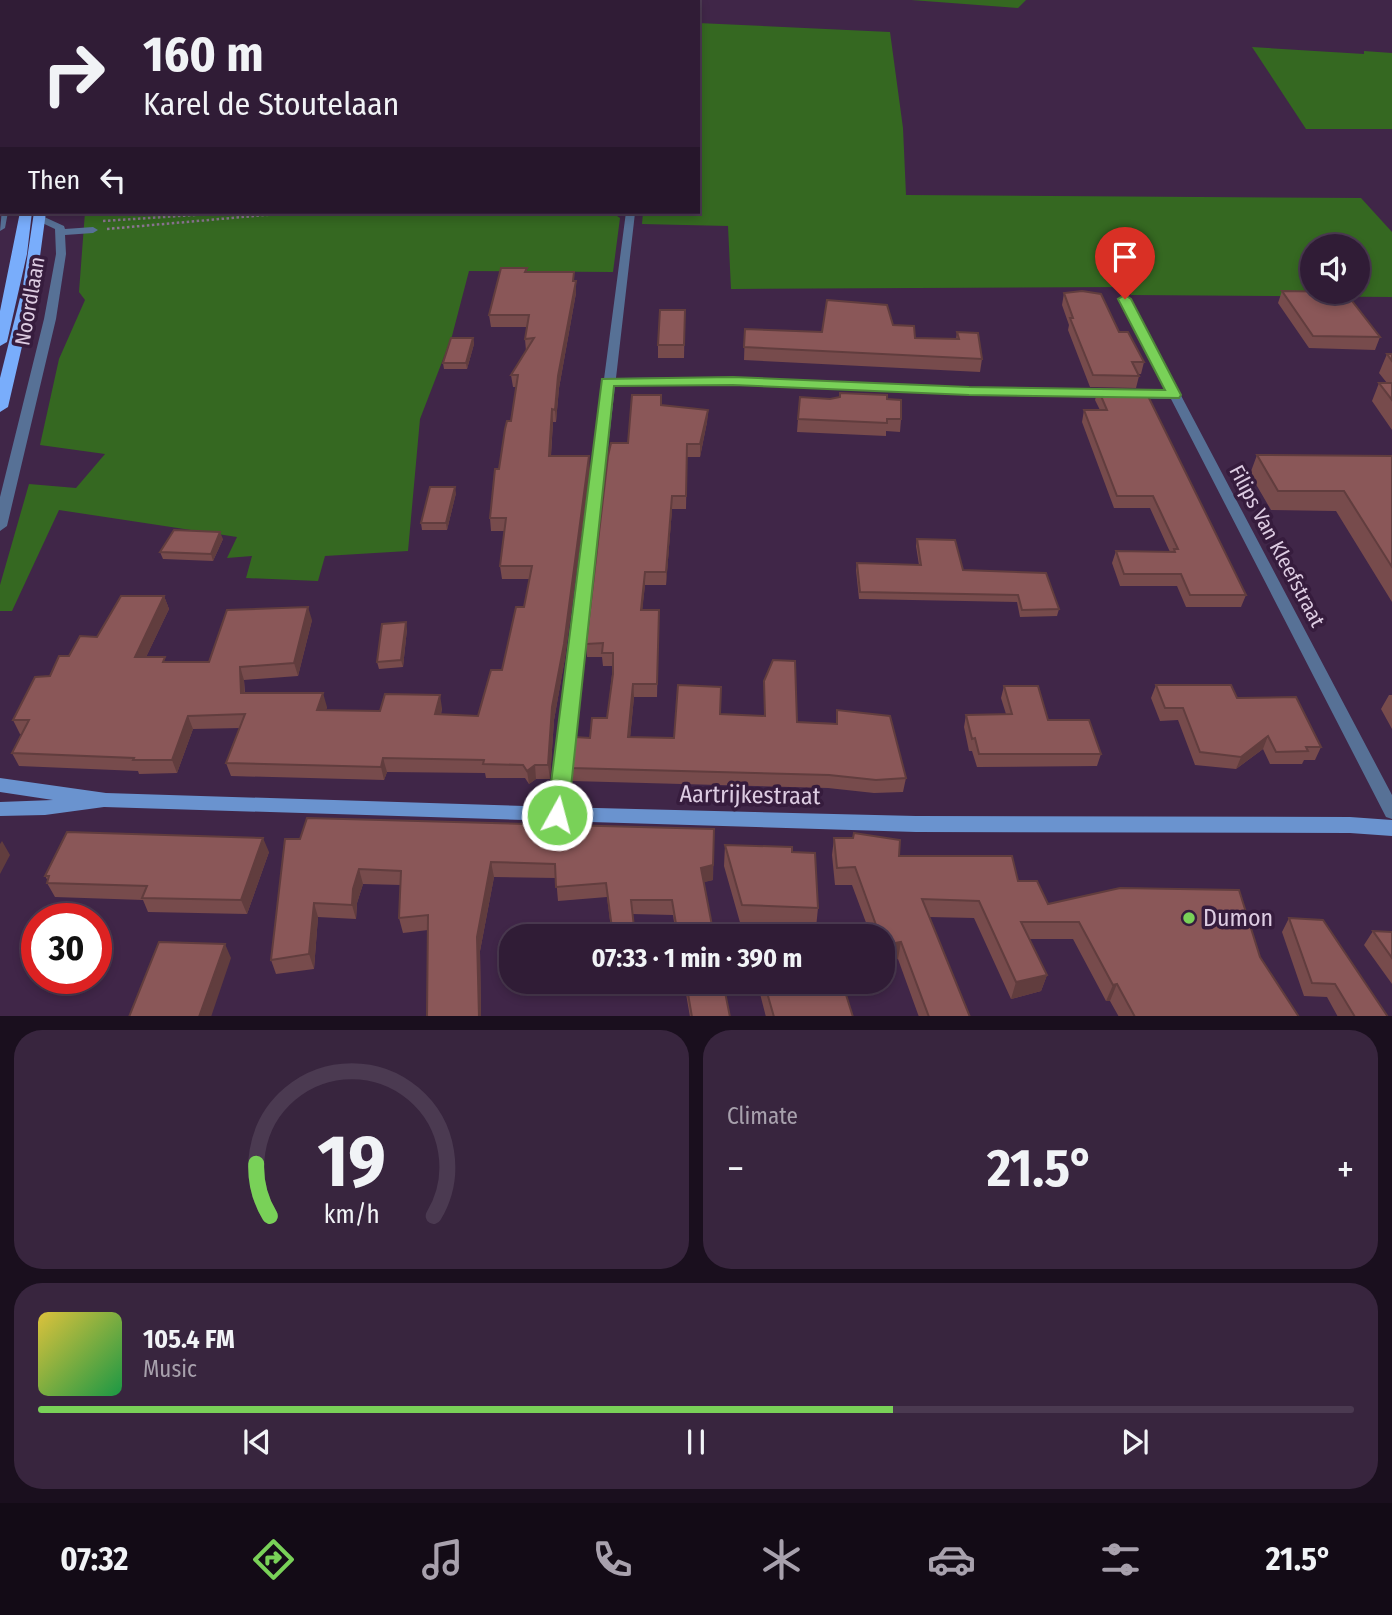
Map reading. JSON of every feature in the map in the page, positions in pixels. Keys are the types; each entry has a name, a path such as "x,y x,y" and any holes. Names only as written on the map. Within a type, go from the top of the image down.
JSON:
{"main road":[{"name":"Noordlaan","path":"0,342 20,254 35,214"},
{"name":"Noordlaan","path":"0,407 24,310 35,214"}],"street":[{"name":"Noordlaan","path":"0,526 50,319 61,254 61,232 52,222 35,214"},
{"path":"557,815 629,214"},
{"path":"61,232 94,225"},
{"name":"Filips Van Kleefstraat","path":"1125,299 1392,811"},
{"path":"607,382 733,381 969,391 1174,395"},
{"name":"Aartrijkestraat","path":"0,785 106,800 557,815 916,824 1350,825 1392,828"},
{"name":"Aartrijkestraat","path":"0,809 45,808 106,800"}],"path":[{"path":"94,225 203,214"},
{"path":"225,214 225,219"},
{"path":"94,225 278,214"}],"green space":[{"path":"911,0 1026,0 1018,8"},
{"path":"700,23 890,32 903,128 906,195 1361,198 1392,232 1392,297 1370,297 1370,234 1300,234 1300,296 1131,295 1126,287 731,289 728,226 642,224 643,214 700,214"},
{"path":"1252,47 1364,54 1364,51 1392,53 1392,129 1306,129"},
{"path":"85,214 614,214 620,218 613,272 469,271 452,336 420,419 408,551 325,556 318,581 246,578 252,556 227,558 237,537 59,510 12,611 0,611 0,585 29,484 76,488 105,454 40,445 59,359 85,300 79,292"}],"building":[{"path":"501,268 527,268 525,272 574,272 573,281 576,281 558,376 555,410 552,409 549,456 589,456 564,644 552,707 548,765 535,765 527,771 523,765 483,764 484,760 383,758 381,767 226,763 245,714 188,716 172,760 12,753 29,720 13,720 35,677 50,676 59,656 69,656 80,636 97,637 121,596 164,596 135,657 165,657 163,662 209,662 227,610 308,607 294,663 240,667 241,693 323,693 317,710 380,711 385,694 440,695 435,714 478,716 491,670 502,670 516,607 524,607 532,566 500,566 506,518 490,518 495,469 499,469 507,421 511,421 518,375 511,375 534,338 525,339 529,315 489,315"},
{"path":"1082,291 1101,294 1119,332 1128,332 1144,362 1132,362 1139,376 1093,375 1070,318 1073,318 1064,293"},
{"path":"1282,291 1300,291 1300,304 1354,304 1380,337 1313,336"},
{"path":"827,300 887,305 893,325 914,326 915,338 959,339 957,332 978,333 982,359 744,347 745,329 822,332"},
{"path":"660,310 685,310 684,345 658,345"},
{"path":"451,338 473,338 466,363 443,363"},
{"path":"1379,383 1392,383 1392,400"},
{"path":"1098,389 1145,390 1246,595 1190,595 1181,574 1124,574 1116,551 1175,552 1174,549 1178,549 1153,496 1117,496 1084,410 1107,410"},
{"path":"840,393 887,395 887,399 901,400 901,419 887,419 887,423 798,419 800,397 830,399 840,397"},
{"path":"632,395 661,395 661,405 708,410 700,444 687,444 686,496 672,496 666,572 645,572 641,610 659,610 657,684 633,684 628,737 674,738 678,685 721,687 720,714 765,716 764,681 773,660 795,661 797,722 837,724 837,710 890,716 906,778 876,780 829,775 571,768 575,737 590,738 592,718 607,718 613,653 602,653 603,643 586,644 608,456 611,443 628,443"},
{"path":"1257,455 1392,456 1392,567 1344,491 1278,491"},
{"path":"430,487 455,487 446,523 421,523"},
{"path":"174,530 220,532 211,554 160,552"},
{"path":"917,539 955,540 963,570 1046,573 1059,609 1022,610 1018,595 860,592 857,563 921,565"},
{"path":"406,622 401,660 377,662 382,624"},
{"path":"1156,685 1231,685 1237,698 1296,697 1321,747 1306,747 1308,751 1276,752 1268,736 1241,757 1200,752 1183,708 1165,708"},
{"path":"1004,686 1038,686 1048,720 1089,720 1101,754 979,754 966,715 1012,714"},
{"path":"307,818 714,829 713,865 701,868 712,924 676,924 672,900 631,900 634,924 611,924 606,883 556,887 555,864 491,862 477,937 479,1016 427,1016 428,915 399,918 401,871 359,869 352,905 314,903 309,954 271,960 285,839 300,839"},
{"path":"67,832 263,838 241,900 142,898 147,886 47,883 49,876 45,876"},
{"path":"854,833 900,840 899,856 1012,856 1018,881 1037,881 1048,904 1120,888 1239,890 1260,957 1298,1016 1134,1016 1117,984 1113,985 1079,922 1021,922 1047,975 1016,982 979,901 922,899 970,1016 929,1016 901,942 895,943 895,924 876,924 855,867 837,868 834,838 853,838"},
{"path":"725,845 792,847 792,852 815,853 818,908 742,905"},
{"path":"1289,918 1323,920 1387,1016 1354,1016 1335,984 1312,983"},
{"path":"1373,931 1392,932 1392,958"},
{"path":"159,942 225,944 199,1016 129,1016"},
{"path":"688,994 725,994 730,1016 692,1016"},
{"path":"767,994 846,994 853,1016 774,1016"}],"place":[{"name":"Dumon","path":"1189,918"}],"route":[{"path":"557,815 607,382 733,381 969,391 1174,395 1125,299"}]}
